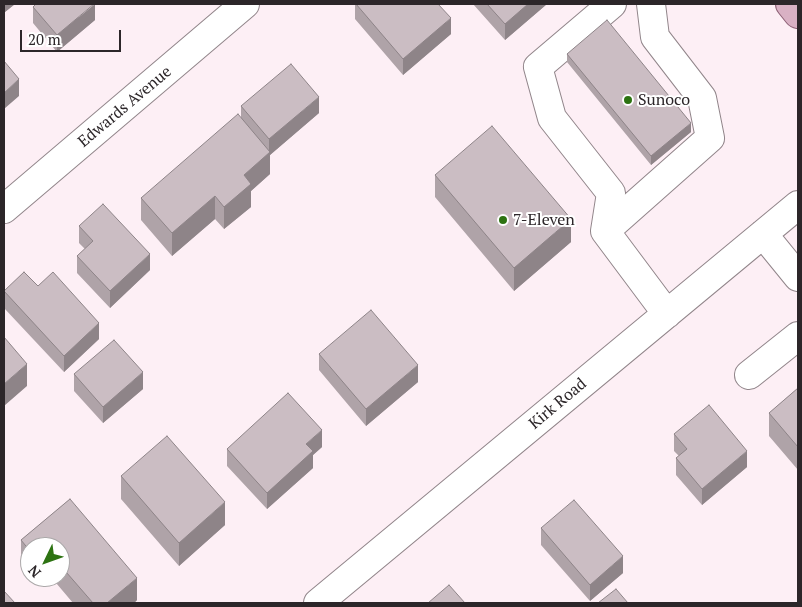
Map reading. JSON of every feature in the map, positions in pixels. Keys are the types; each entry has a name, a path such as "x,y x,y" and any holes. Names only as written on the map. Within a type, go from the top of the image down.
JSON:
{"main road":[{"path":"790,4 798,14"}],"street":[{"name":"Edwards Avenue","path":"4,209 245,4"},
{"path":"612,4 538,67 552,118 611,192 606,231 667,314"},
{"path":"606,231 710,138 702,98 655,36 651,4"},
{"name":"Kirk Road","path":"318,603 798,205"},
{"path":"763,234 798,277"},
{"path":"749,374 798,336"}],"building":[{"path":"36,4 94,4 57,35 33,7"},
{"path":"356,4 438,4 451,18 403,59"},
{"path":"487,4 528,4 505,24"},
{"path":"607,20 691,123 651,156 567,54"},
{"path":"4,61 19,79 4,93"},
{"path":"291,64 319,97 269,139 241,106"},
{"path":"238,114 270,152 244,175 251,184 224,207 215,196 172,233 141,198"},
{"name":"7-Eleven","path":"492,126 571,219 514,268 435,175"},
{"path":"103,204 150,254 110,291 77,256 93,241 79,226"},
{"path":"24,272 38,286 53,272 99,323 64,356 4,291"},
{"path":"371,310 418,365 366,409 319,354"},
{"path":"4,337 27,364 4,384"},
{"path":"114,340 143,372 103,407 74,374"},
{"path":"798,388 798,447 769,413"},
{"path":"288,393 322,430 306,444 313,451 267,493 227,449"},
{"path":"709,405 747,451 702,489 676,458 687,449 674,434"},
{"path":"167,436 225,502 179,543 121,476"},
{"path":"70,499 137,578 107,603 93,603 70,577 70,537 25,537"},
{"path":"574,500 623,556 590,585 541,528"},
{"path":"449,585 465,603 428,603"},
{"path":"616,589 628,603 598,603"},
{"path":"4,591 15,603 4,603"}],"place":[{"name":"Sunoco","path":"628,100"},
{"name":"7-Eleven","path":"503,220"}]}
